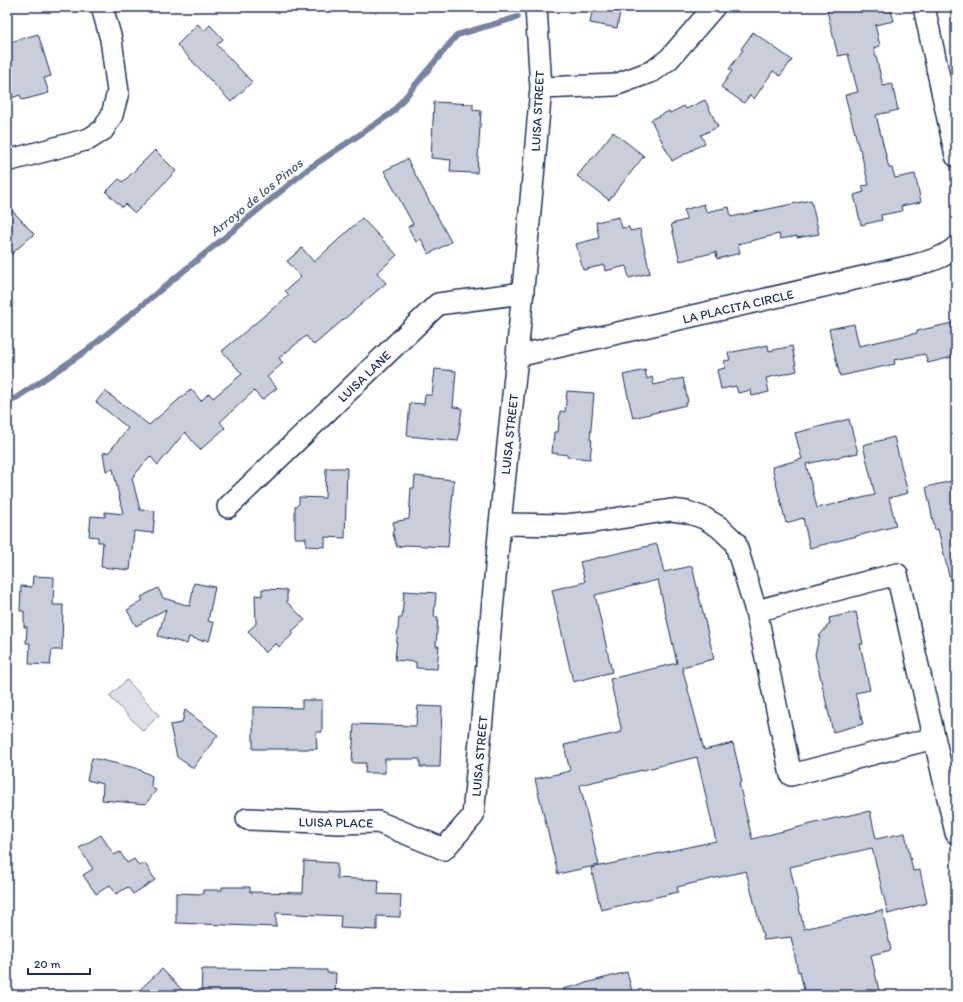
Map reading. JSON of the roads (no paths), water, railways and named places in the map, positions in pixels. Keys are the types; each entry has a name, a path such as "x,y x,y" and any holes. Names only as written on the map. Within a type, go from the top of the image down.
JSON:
{"street":[{"path":"7,161 89,139 103,130 112,115 118,92 111,39 102,7"},
{"name":"LUISA STREET","path":"444,849 473,816 541,88 536,7"},
{"path":"541,88 615,85 654,71 669,59 714,7"},
{"path":"924,7 956,156"},
{"name":"LA PLACITA CIRCLE","path":"517,356 911,266 936,259 953,250 956,246"},
{"name":"LUISA LANE","path":"228,507 438,304 523,293"},
{"path":"500,524 565,525 671,510 687,512 704,518 719,526 735,542 756,611 791,775 934,738"},
{"path":"756,611 897,574 956,833"},
{"name":"LUISA PLACE","path":"247,819 339,823 378,822 444,849"}],"waterway":[{"name":"Arroyo de los Pinos","path":"7,404 86,351 308,169 392,113 457,35 518,17"}]}
